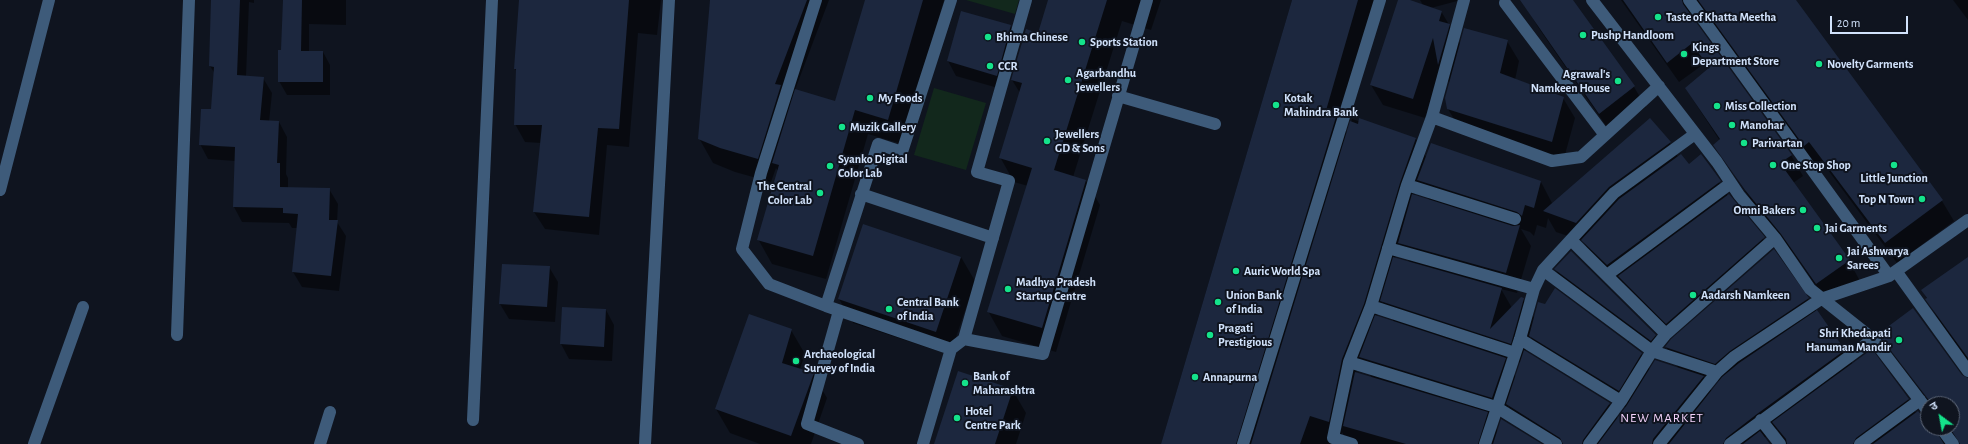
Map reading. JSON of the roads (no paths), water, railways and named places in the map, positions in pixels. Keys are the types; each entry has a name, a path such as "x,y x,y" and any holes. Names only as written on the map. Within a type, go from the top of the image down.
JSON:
{"street":[{"path":"0,190 49,0"},
{"path":"177,335 189,0"},
{"path":"473,420 492,0"},
{"path":"645,444 669,0"},
{"path":"816,0 761,173 742,249 769,284 839,311 951,349"},
{"path":"826,306 878,144 902,152 951,0"},
{"path":"923,444 951,349 964,339 1009,181 977,172 1026,0"},
{"path":"964,339 1043,354 1146,0"},
{"path":"1243,444 1380,0"},
{"path":"1352,444 1333,438 1349,362 1370,306 1407,185 1432,117 1464,0"},
{"path":"1592,0 1659,86 1731,183 1775,238 1810,289 1873,339 1920,400 1860,444"},
{"path":"1689,0 1968,372"},
{"path":"1503,1 1604,134"},
{"path":"1432,117 1552,161 1581,156 1659,86"},
{"path":"1118,96 1215,124"},
{"path":"1485,444 1496,407 1520,339 1534,289 1543,270 1572,241 1614,193 1695,134"},
{"path":"1607,275 1731,183"},
{"path":"1407,185 1515,219"},
{"path":"861,194 992,238"},
{"path":"1659,444 1717,372 1734,357 1821,299 1893,273 1968,220"},
{"path":"1589,444 1620,401 1652,351 1666,334 1775,238"},
{"path":"1572,241 1666,334"},
{"path":"1388,248 1534,289"},
{"path":"1543,270 1652,351 1717,372"},
{"path":"1370,306 1515,353"},
{"path":"34,444 83,307"},
{"path":"839,311 807,424 858,444"},
{"path":"1520,339 1620,401"},
{"path":"1730,444 1873,339"},
{"path":"1349,362 1496,407 1556,444"},
{"path":"320,444 330,412"},
{"path":"1761,420 1780,444"}],"place":[{"name":"Taste of Khatta Meetha","path":"1658,17"},
{"name":"Pushp Handloom","path":"1583,35"},
{"name":"Bhima Chinese","path":"988,37"},
{"name":"Sports Station","path":"1082,42"},
{"name":"Kings Department Store","path":"1684,54"},
{"name":"Novelty Garments","path":"1819,64"},
{"name":"CCR","path":"990,66"},
{"name":"Agarbandhu Jewellers","path":"1068,80"},
{"name":"Agrawal's Namkeen House","path":"1618,81"},
{"name":"My Foods","path":"870,98"},
{"name":"Kotak Mahindra Bank","path":"1276,105"},
{"name":"Miss Collection","path":"1717,106"},
{"name":"Manohar","path":"1732,125"},
{"name":"Muzik Gallery","path":"842,127"},
{"name":"Jewellers GD & Sons","path":"1047,141"},
{"name":"Parivartan","path":"1744,143"},
{"name":"One Stop Shop","path":"1773,165"},
{"name":"Little Junction","path":"1894,165"},
{"name":"Syanko Digital Color Lab","path":"830,166"},
{"name":"The Central Color Lab","path":"820,193"},
{"name":"Top N Town","path":"1922,199"},
{"name":"Omni Bakers","path":"1803,210"},
{"name":"Jai Garments","path":"1817,228"},
{"name":"Jai Ashwarya Sarees","path":"1839,258"},
{"name":"Auric World Spa","path":"1236,271"},
{"name":"Madhya Pradesh Startup Centre","path":"1008,289"},
{"name":"Aadarsh Namkeen","path":"1693,295"},
{"name":"Union Bank of India","path":"1218,302"},
{"name":"Central Bank of India","path":"889,309"},
{"name":"Pragati Prestigious","path":"1210,335"},
{"name":"Shri Khedapati Hanuman Mandir","path":"1899,340"},
{"name":"Archaeological Survey of India","path":"796,361"},
{"name":"Annapurna","path":"1195,377"},
{"name":"Bank of Maharashtra","path":"965,383"},
{"name":"Hotel Centre Park","path":"957,418"}],"district":[{"name":"NEW MARKET","path":"1662,418"}]}
